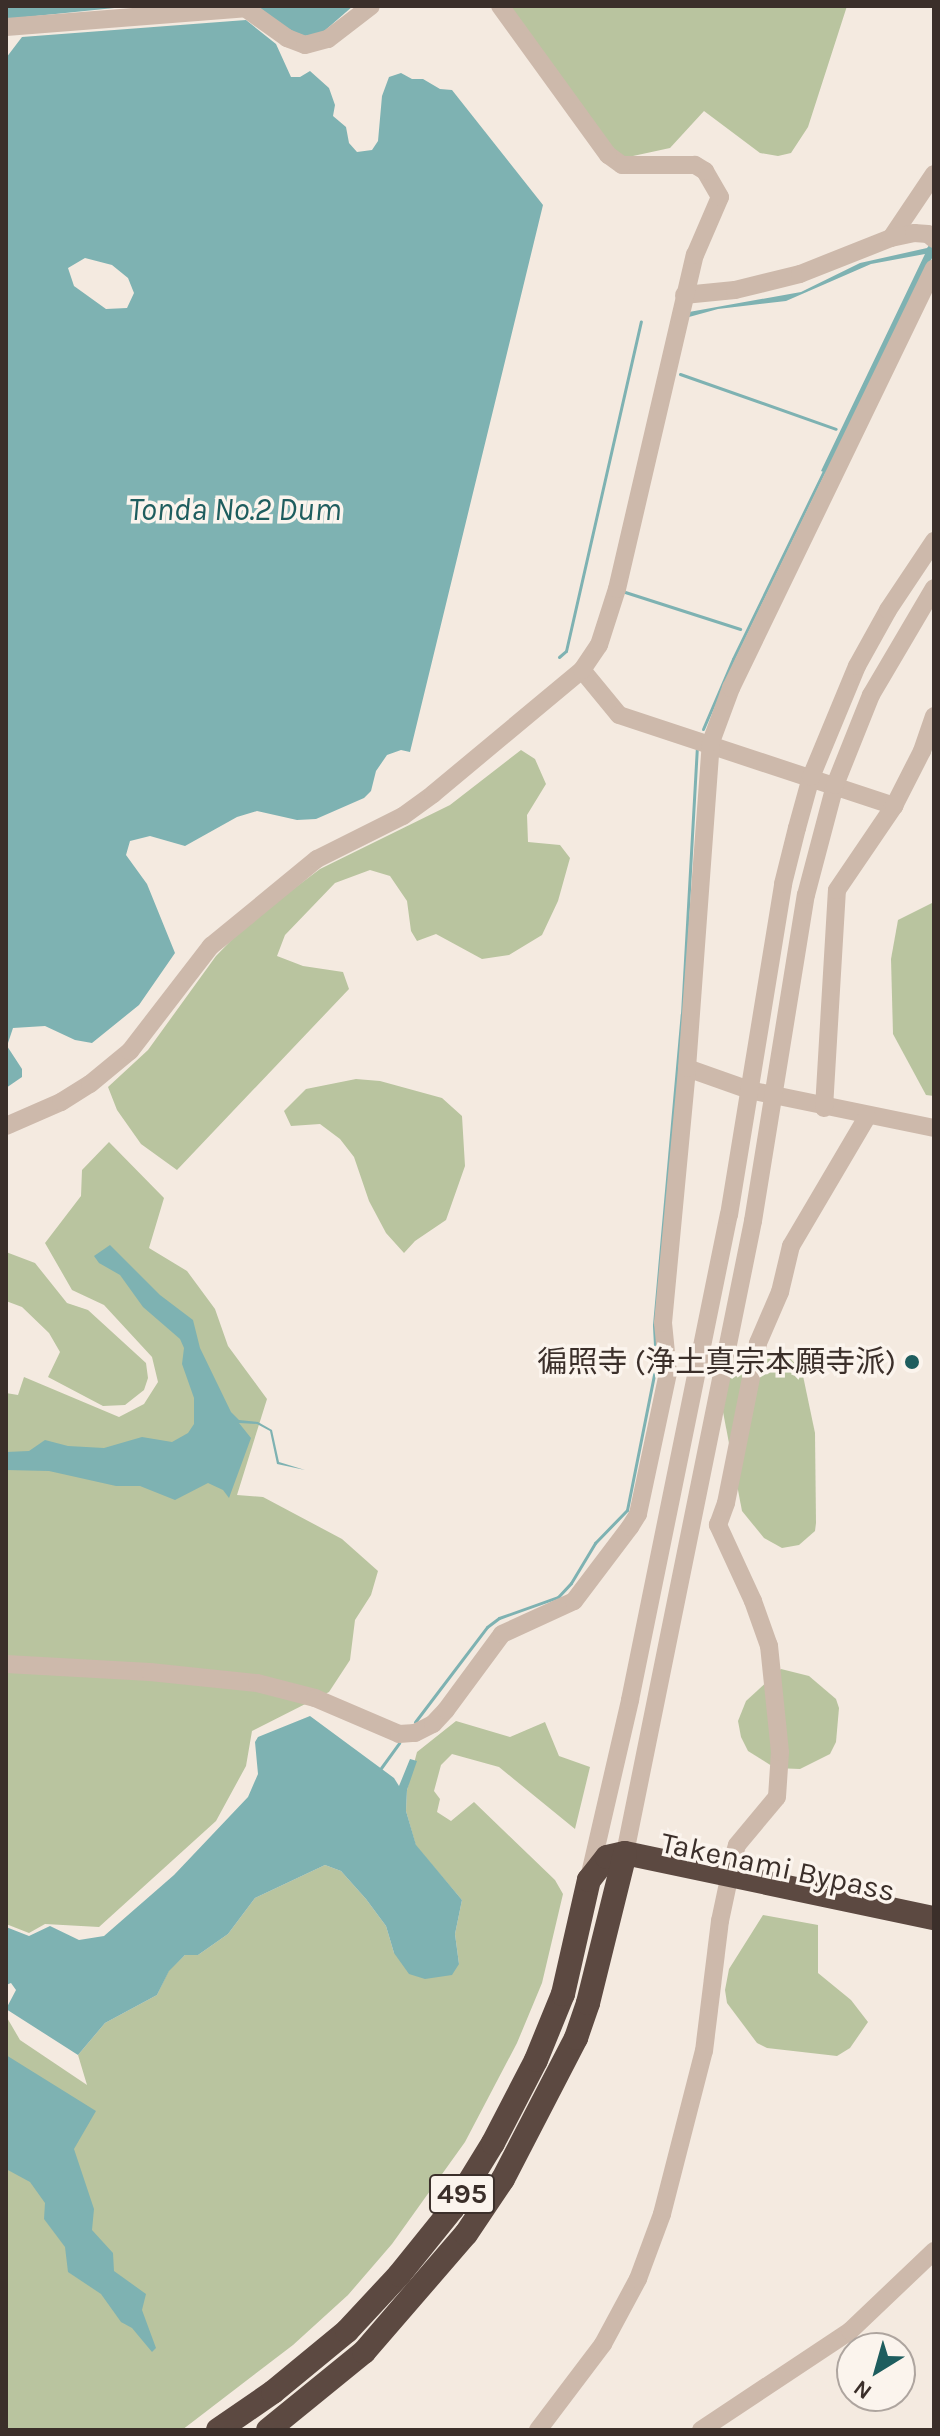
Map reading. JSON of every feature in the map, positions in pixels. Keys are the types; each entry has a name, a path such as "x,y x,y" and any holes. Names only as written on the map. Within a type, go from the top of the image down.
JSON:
{"highway":[{"name":"495","path":"218,2430 273,2392 347,2331 399,2275 453,2208 493,2143 536,2060 563,1994 589,1880 622,1858"},
{"name":"495","path":"268,2430 364,2352 466,2234 503,2179 576,2038 622,1858"},
{"name":"Takenami Bypass","path":"622,1858 934,1918"},
{"name":"Takenami Bypass","path":"622,1858 934,1933"}],"street":[{"path":"6,27 245,8 287,38 305,45 328,39 371,6"},
{"path":"6,1126 61,1102 90,1084 130,1051 211,946 317,859 403,816 433,794 582,670 599,645 617,589 695,255 717,211 720,197 705,171 687,163 622,165 608,155 500,6"},
{"path":"891,238 934,174"},
{"path":"681,309 735,290 800,274 891,238 914,233 928,234 934,239"},
{"path":"6,1664 150,1672 257,1683 315,1698 399,1734 415,1733 433,1724 502,1634 574,1601 638,1514 668,1373 663,1323 687,1068 711,742 731,688 934,269"},
{"path":"622,1858 630,1700 729,1215 783,884 811,777 857,666 888,610 934,541"},
{"path":"622,1858 706,1458 774,1095 806,895 835,785 871,695 934,588"},
{"path":"582,670 619,715 711,742 894,806"},
{"path":"824,1108 837,890 894,806 922,751 934,716"},
{"path":"687,1068 749,1090 867,1117 934,1128"},
{"path":"538,2430 603,2344 638,2279 662,2214 704,2051 720,1921 734,1855 737,1845 777,1797 780,1752 769,1646 753,1601 718,1525 758,1343 780,1292 791,1246 867,1117"},
{"path":"680,1450 706,1458 731,1471"},
{"path":"701,2430 850,2331 934,2251"}],"green space":[{"path":"508,6 847,6 808,127 791,153 778,156 760,153 704,111 670,148 633,156 614,156"},
{"path":"521,750 535,759 546,784 527,815 528,842 560,845 570,858 558,901 542,935 509,955 482,959 436,934 417,941 411,931 407,901 390,876 370,870 335,883 285,935 277,956 303,966 343,972 349,989 177,1170 141,1144 117,1110 108,1087 148,1050 216,956 248,923 320,869 450,805"},
{"path":"934,902 934,1096 926,1095 893,1034 891,959 898,920"},
{"path":"356,1079 380,1081 442,1098 462,1116 465,1166 446,1220 415,1241 404,1253 386,1233 369,1201 354,1157 340,1139 320,1124 291,1126 284,1111 306,1089"},
{"path":"109,1142 164,1198 149,1248 187,1271 215,1309 228,1346 267,1399 237,1495 263,1497 342,1539 378,1571 371,1595 355,1620 350,1660 329,1692 252,1731 246,1766 216,1821 99,1927 45,1924 29,1933 6,1924 6,1393 18,1395 24,1377 119,1417 144,1404 158,1382 152,1357 104,1305 72,1290 45,1243 81,1196 82,1170"},
{"path":"6,1252 35,1263 67,1303 88,1310 146,1363 148,1378 144,1390 125,1405 103,1406 48,1377 60,1352 49,1333 22,1307 6,1301"},
{"path":"774,1350 788,1356 802,1371 815,1433 815,1531 799,1545 782,1548 764,1538 742,1511 719,1391 730,1362 744,1351"},
{"path":"781,1669 809,1676 836,1699 839,1708 836,1742 830,1754 800,1769 775,1768 748,1751 741,1737 738,1721 746,1701"},
{"path":"456,1721 510,1737 545,1722 559,1756 590,1767 575,1829 499,1767 452,1754 441,1765 434,1791 440,1799 437,1812 451,1821 474,1802 555,1880 563,1894 542,1983 517,2043 465,2142 392,2244 348,2295 293,2345 182,2430 6,2430 6,2016 20,2040 87,2085 78,2055 105,2023 157,1995 169,1970 185,1955 198,1955 228,1934 255,1898 325,1865 341,1871 366,1899 386,1926 394,1953 459,1964 455,1934 462,1900 416,1846 406,1811 407,1790 417,1752"},
{"path":"763,1915 818,1925 818,1973 851,2000 868,2022 850,2048 837,2056 767,2048 757,2043 727,2003 725,1990 729,1969"}],"water":[{"path":"6,6 134,6 6,19"},
{"path":"257,6 353,6 322,33 305,36 289,30"},
{"name":"Tonda No.2 Dum","path":"246,20 276,44 291,77 300,77 310,71 329,88 335,105 333,116 346,127 349,143 357,152 372,150 378,141 382,96 389,77 401,73 412,79 423,79 440,89 452,90 543,205 410,752 401,750 387,755 376,771 371,791 364,798 316,819 297,820 257,811 237,817 185,846 150,836 130,841 126,855 147,884 175,953 139,1005 92,1043 75,1040 45,1026 13,1028 7,1046 22,1069 22,1077 6,1088 6,58 22,37","holes":["85,258 112,265 128,278 134,293 127,308 106,309 74,286 68,268"]},
{"path":"934,239 934,254 826,473 821,471 925,254 871,264 786,301 718,309 689,317 689,312 801,292 860,263 927,248"},
{"path":"110,1245 160,1295 193,1320 200,1348 231,1412 239,1420 258,1422 272,1430 279,1462 305,1470 277,1464 270,1431 257,1424 239,1423 251,1438 229,1498 223,1490 208,1483 175,1500 140,1486 116,1486 49,1471 6,1470 6,1452 29,1451 45,1440 68,1446 104,1448 142,1437 172,1442 188,1433 194,1424 194,1398 182,1364 184,1348 180,1339 143,1307 120,1275 99,1263 94,1256"},
{"path":"310,1716 394,1778 399,1786 410,1759 417,1761 407,1790 406,1811 416,1845 462,1900 455,1934 459,1964 452,1975 425,1979 409,1974 394,1953 386,1926 366,1899 341,1871 325,1865 255,1898 228,1934 198,1955 185,1955 169,1971 157,1995 105,2023 78,2055 6,2009 16,1990 11,1983 6,1985 6,1927 29,1936 50,1926 79,1940 104,1936 174,1875 248,1797 258,1774 255,1742 258,1737"},
{"path":"6,2055 96,2111 74,2149 94,2209 92,2230 113,2253 114,2271 146,2294 142,2310 156,2348 152,2352 132,2328 121,2322 101,2294 68,2272 65,2247 44,2219 45,2203 30,2182 6,2169"}],"waterway":[{"path":"559,657 566,651 641,321"},
{"path":"680,374 836,429"},
{"path":"703,729 733,659 824,471"},
{"path":"625,592 740,629"},
{"path":"415,1722 487,1627 499,1618 558,1597 571,1583 595,1543 627,1510 656,1365 654,1325 682,1014 697,747"},
{"path":"381,1768 399,1743"}],"place":[{"name":"徧照寺 (浄土真宗本願寺派)","path":"912,1362"}]}
